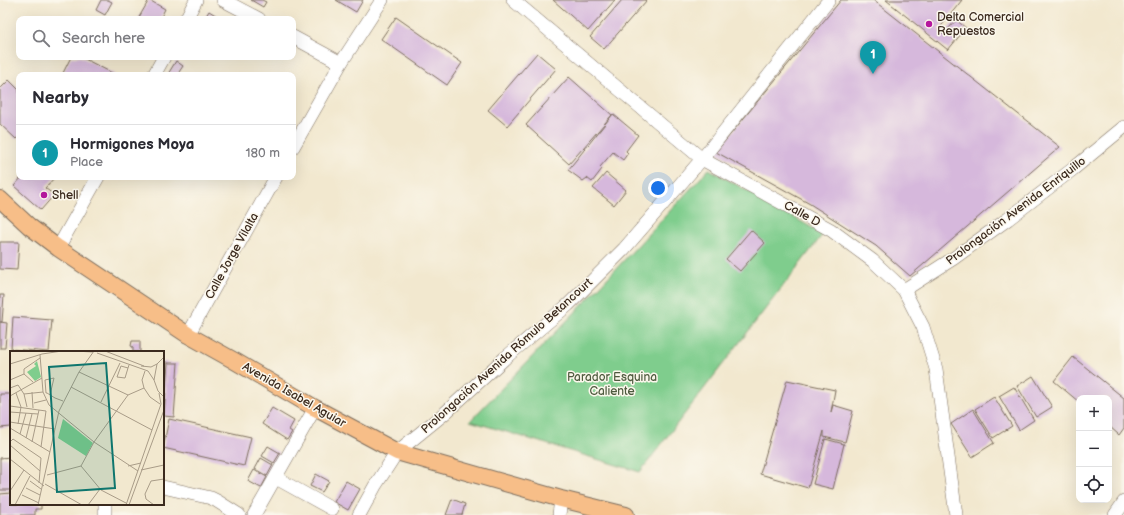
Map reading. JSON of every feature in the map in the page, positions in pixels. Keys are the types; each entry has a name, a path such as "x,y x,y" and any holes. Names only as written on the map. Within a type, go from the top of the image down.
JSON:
{"main road":[{"name":"Avenida Isabel Aguiar","path":"0,199 29,226 58,248 188,335 315,408 397,452 561,499 626,515"}],"street":[{"path":"188,16 196,0"},
{"path":"223,0 252,16"},
{"path":"296,142 342,63 382,0"},
{"name":"Calle D","path":"513,0 702,159 831,230 873,261 904,290 923,327 936,369 956,515"},
{"name":"Prolongación Avenida Rómulo Betancourt","path":"359,515 375,486 397,452 445,413 505,358 568,305 624,249 702,159 829,0"},
{"path":"296,39 342,63"},
{"path":"156,72 162,60"},
{"name":"Prolongación Avenida Enriquillo","path":"904,290 954,258 1008,219 1124,129"},
{"path":"58,248 96,180"},
{"name":"Calle Jorge Vilalta","path":"188,335 274,180"},
{"path":"254,515 315,408"},
{"path":"276,478 332,509"},
{"path":"164,487 211,498 239,515"},
{"path":"559,515 561,499"},
{"path":"1115,515 1124,502"}],"green space":[{"name":"Parador Esquina Caliente","path":"709,169 823,234 640,472 470,421 587,300"}],"building":[{"path":"101,0 108,0 112,2 105,15 96,10"},
{"path":"149,0 165,9 162,16 140,16"},
{"path":"251,0 262,0 266,2 263,7"},
{"path":"336,0 363,0 356,12"},
{"path":"553,0 615,0 588,31"},
{"path":"622,0 647,0 604,49 590,37"},
{"path":"841,0 873,0 1060,147 910,276 876,246 810,204 716,152"},
{"name":"Delta Comercial Repuestos","path":"886,0 962,0 938,30 944,34 956,20 966,28 948,50"},
{"path":"209,11 217,16 206,16"},
{"path":"396,17 462,63 447,85 381,39"},
{"path":"537,53 556,69 507,126 488,110"},
{"path":"70,60 87,60 110,72 64,72"},
{"path":"176,61 183,66 179,72 169,72"},
{"path":"569,77 612,115 569,164 526,125"},
{"path":"9,80 16,87 16,139 0,124 0,89"},
{"path":"613,114 638,135 626,151 628,153 623,160 613,152 600,167 602,169 592,182 587,178 583,181 568,170"},
{"path":"606,173 626,190 614,205 593,188"},
{"path":"19,180 52,180 45,188 54,195 41,210 14,186"},
{"path":"751,230 765,243 740,271 726,259"},
{"path":"0,242 19,242 17,270 0,269"},
{"path":"0,295 4,295 2,322 0,322"},
{"path":"13,317 52,320 49,351 11,349"},
{"path":"0,322 7,323 5,348 0,348"},
{"path":"132,341 140,341 140,351 133,351 133,347 131,346"},
{"path":"1073,357 1124,398 1124,428 1119,435 1112,429 1112,395 1076,395 1076,399 1054,381"},
{"path":"164,362 167,362 164,402"},
{"path":"168,363 178,363 174,417 164,416"},
{"path":"1033,376 1052,407 1036,417 1017,386"},
{"path":"787,380 835,390 831,412 833,405 853,411 845,442 824,437 824,431 808,488 760,474"},
{"path":"1014,387 1034,420 1019,430 999,396"},
{"path":"0,394 10,394 10,427 0,428"},
{"path":"994,397 1012,426 993,438 975,409"},
{"path":"272,408 294,421 289,430 292,432 287,440 262,424"},
{"path":"973,409 994,443 972,457 951,424"},
{"path":"169,419 251,437 244,466 164,448"},
{"path":"825,439 844,444 833,489 813,484"},
{"path":"268,446 280,453 274,463 262,456"},
{"path":"10,457 10,490 0,490 0,458"},
{"path":"261,458 273,465 267,476 255,469"},
{"path":"254,470 267,477 261,488 248,481"},
{"path":"316,474 329,481 322,492 310,486"},
{"path":"346,481 360,489 348,510 334,502"},
{"path":"10,493 10,505 41,505 41,509 35,509 35,515 0,515 0,494"},
{"path":"452,499 465,504 462,515 446,515"}],"place":[{"name":"Delta Comercial Repuestos","path":"929,24"},
{"name":"Hormigones Moya","path":"873,74"},
{"name":"Shell","path":"44,195"}]}
